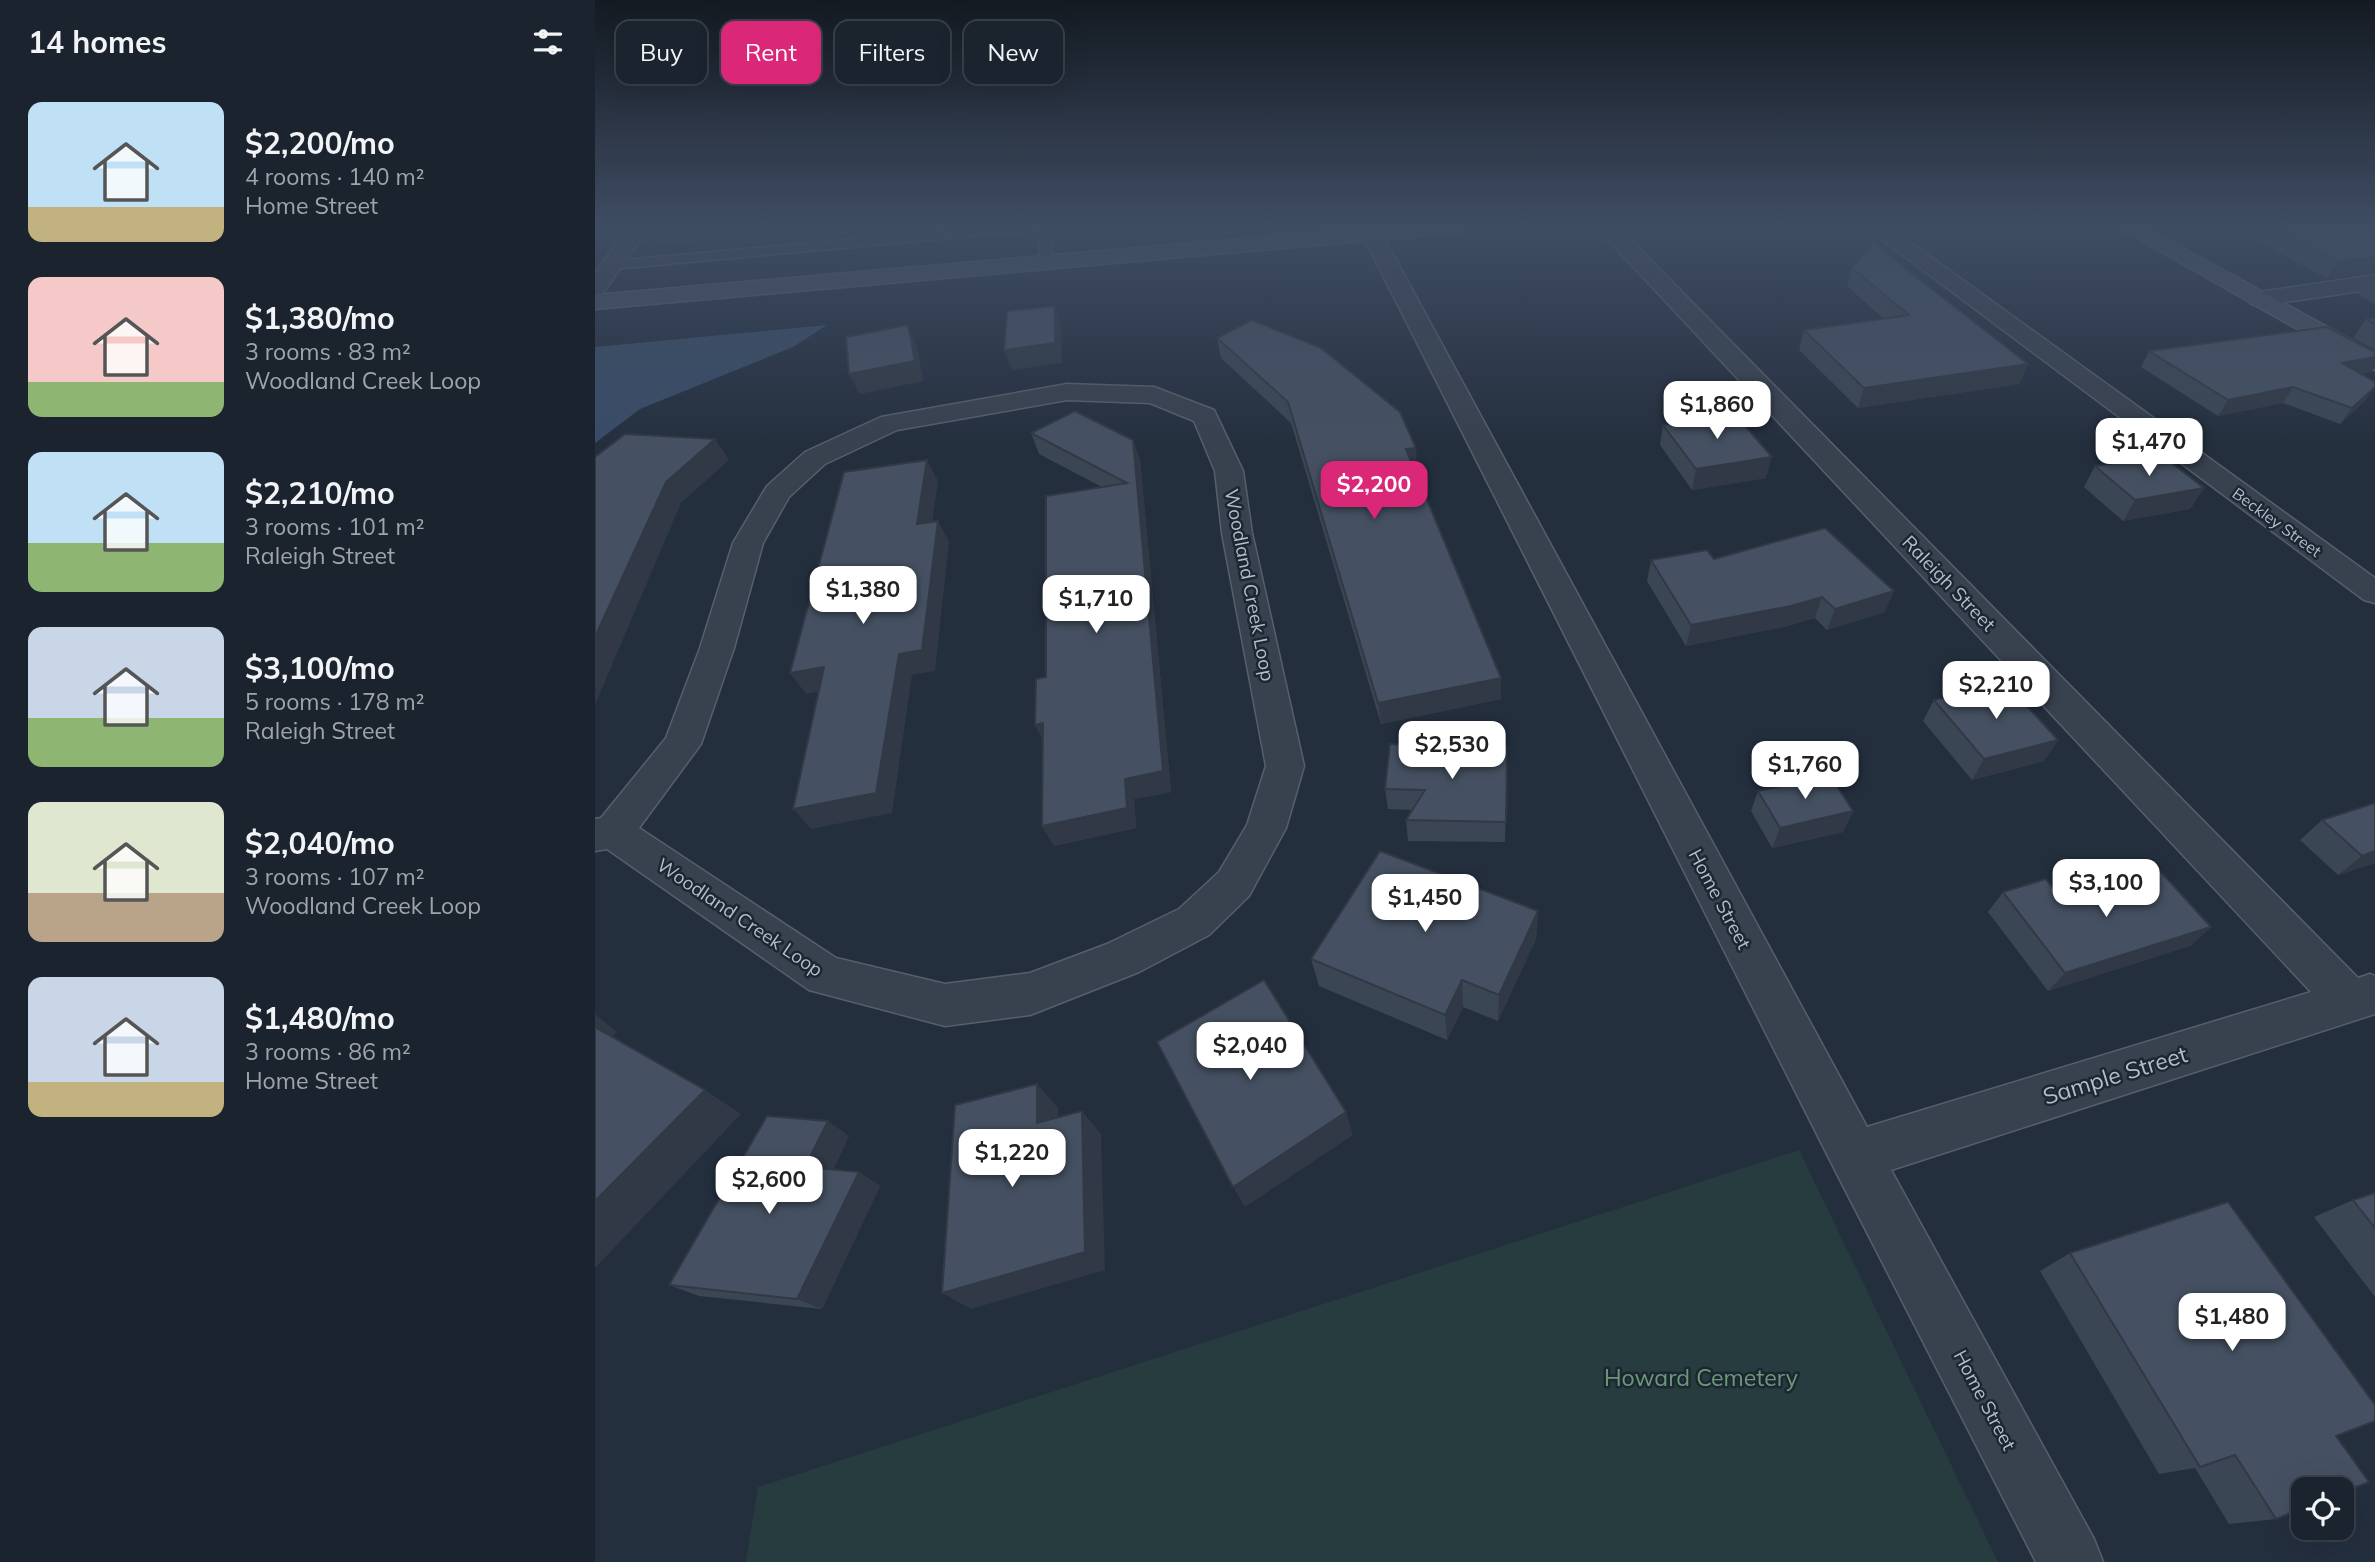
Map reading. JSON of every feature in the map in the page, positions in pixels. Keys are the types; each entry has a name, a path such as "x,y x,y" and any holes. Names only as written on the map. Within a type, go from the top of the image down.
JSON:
{"street":[{"path":"595,302 630,299"},
{"name":"Home Street","path":"1406,299 2071,1562"},
{"name":"Raleigh Street","path":"1677,299 2363,997"},
{"name":"Beckley Street","path":"1974,299 2375,593"},
{"path":"2259,299 2375,363"},
{"name":"Woodland Creek Loop","path":"1067,393 1154,395 1205,416 1229,471 1237,533 1285,766 1266,828 1234,884 1194,922 1123,958 1030,993 945,1005 825,976 604,834 682,744 717,648 748,543 777,492 815,458 890,423 1067,393"},
{"name":"Sample Street","path":"1855,1156 2363,997"}],"green space":[{"name":"Howard Cemetery","path":"1799,1150 1998,1562 746,1562 758,1487"}],"water":[{"path":"827,325 793,347 640,409 595,443 595,347"}],"building":[{"path":"1889,299 1945,299 2028,364 1864,388 1804,330 1909,315"},
{"path":"1055,306 1055,343 1004,350 1007,311"},
{"path":"1252,320 1321,348 1400,412 1416,448 1406,449 1501,678 1378,703 1288,402 1217,338"},
{"path":"908,325 915,361 849,374 846,337"},
{"path":"2327,327 2375,352 2375,357 2342,363 2375,382 2375,387 2352,408 2293,387 2228,400 2149,351"},
{"path":"1075,411 1133,440 1163,771 1125,779 1127,808 1042,826 1043,723 1035,725 1036,679 1046,677 1046,496 1127,483 1031,433"},
{"path":"1735,414 1772,457 1696,469 1663,425"},
{"path":"625,434 715,439 666,482 595,637 595,457"},
{"path":"2163,456 2204,488 2135,500 2095,466"},
{"path":"927,460 917,524 938,521 922,650 899,654 876,793 793,809 824,667 790,673 844,472"},
{"path":"1825,528 1894,591 1835,609 1822,597 1791,606 1691,625 1651,560 1707,550 1714,559"},
{"path":"2006,683 2058,740 1984,759 1934,700"},
{"path":"1390,744 1507,746 1506,822 1406,820 1425,790 1385,789"},
{"path":"1830,775 1853,811 1780,828 1758,791"},
{"path":"2375,803 2375,851 2362,856 2322,820"},
{"path":"1380,851 1538,911 1499,995 1462,980 1445,1015 1311,959"},
{"path":"2160,871 2211,927 2065,973 2003,892 2046,879 2063,900"},
{"path":"1264,980 1346,1112 1233,1187 1157,1042"},
{"path":"595,1027 705,1090 595,1201"},
{"path":"1037,1084 1037,1123 1082,1111 1085,1252 942,1293 955,1105"},
{"path":"767,1116 828,1121 805,1167 859,1172 797,1299 669,1285"},
{"path":"2375,1193 2375,1228 2353,1200"},
{"path":"2228,1202 2375,1405 2375,1421 2336,1436 2369,1482 2354,1488 2354,1477 2291,1477 2291,1513 2276,1519 2235,1455 2200,1467 2070,1253"}]}
